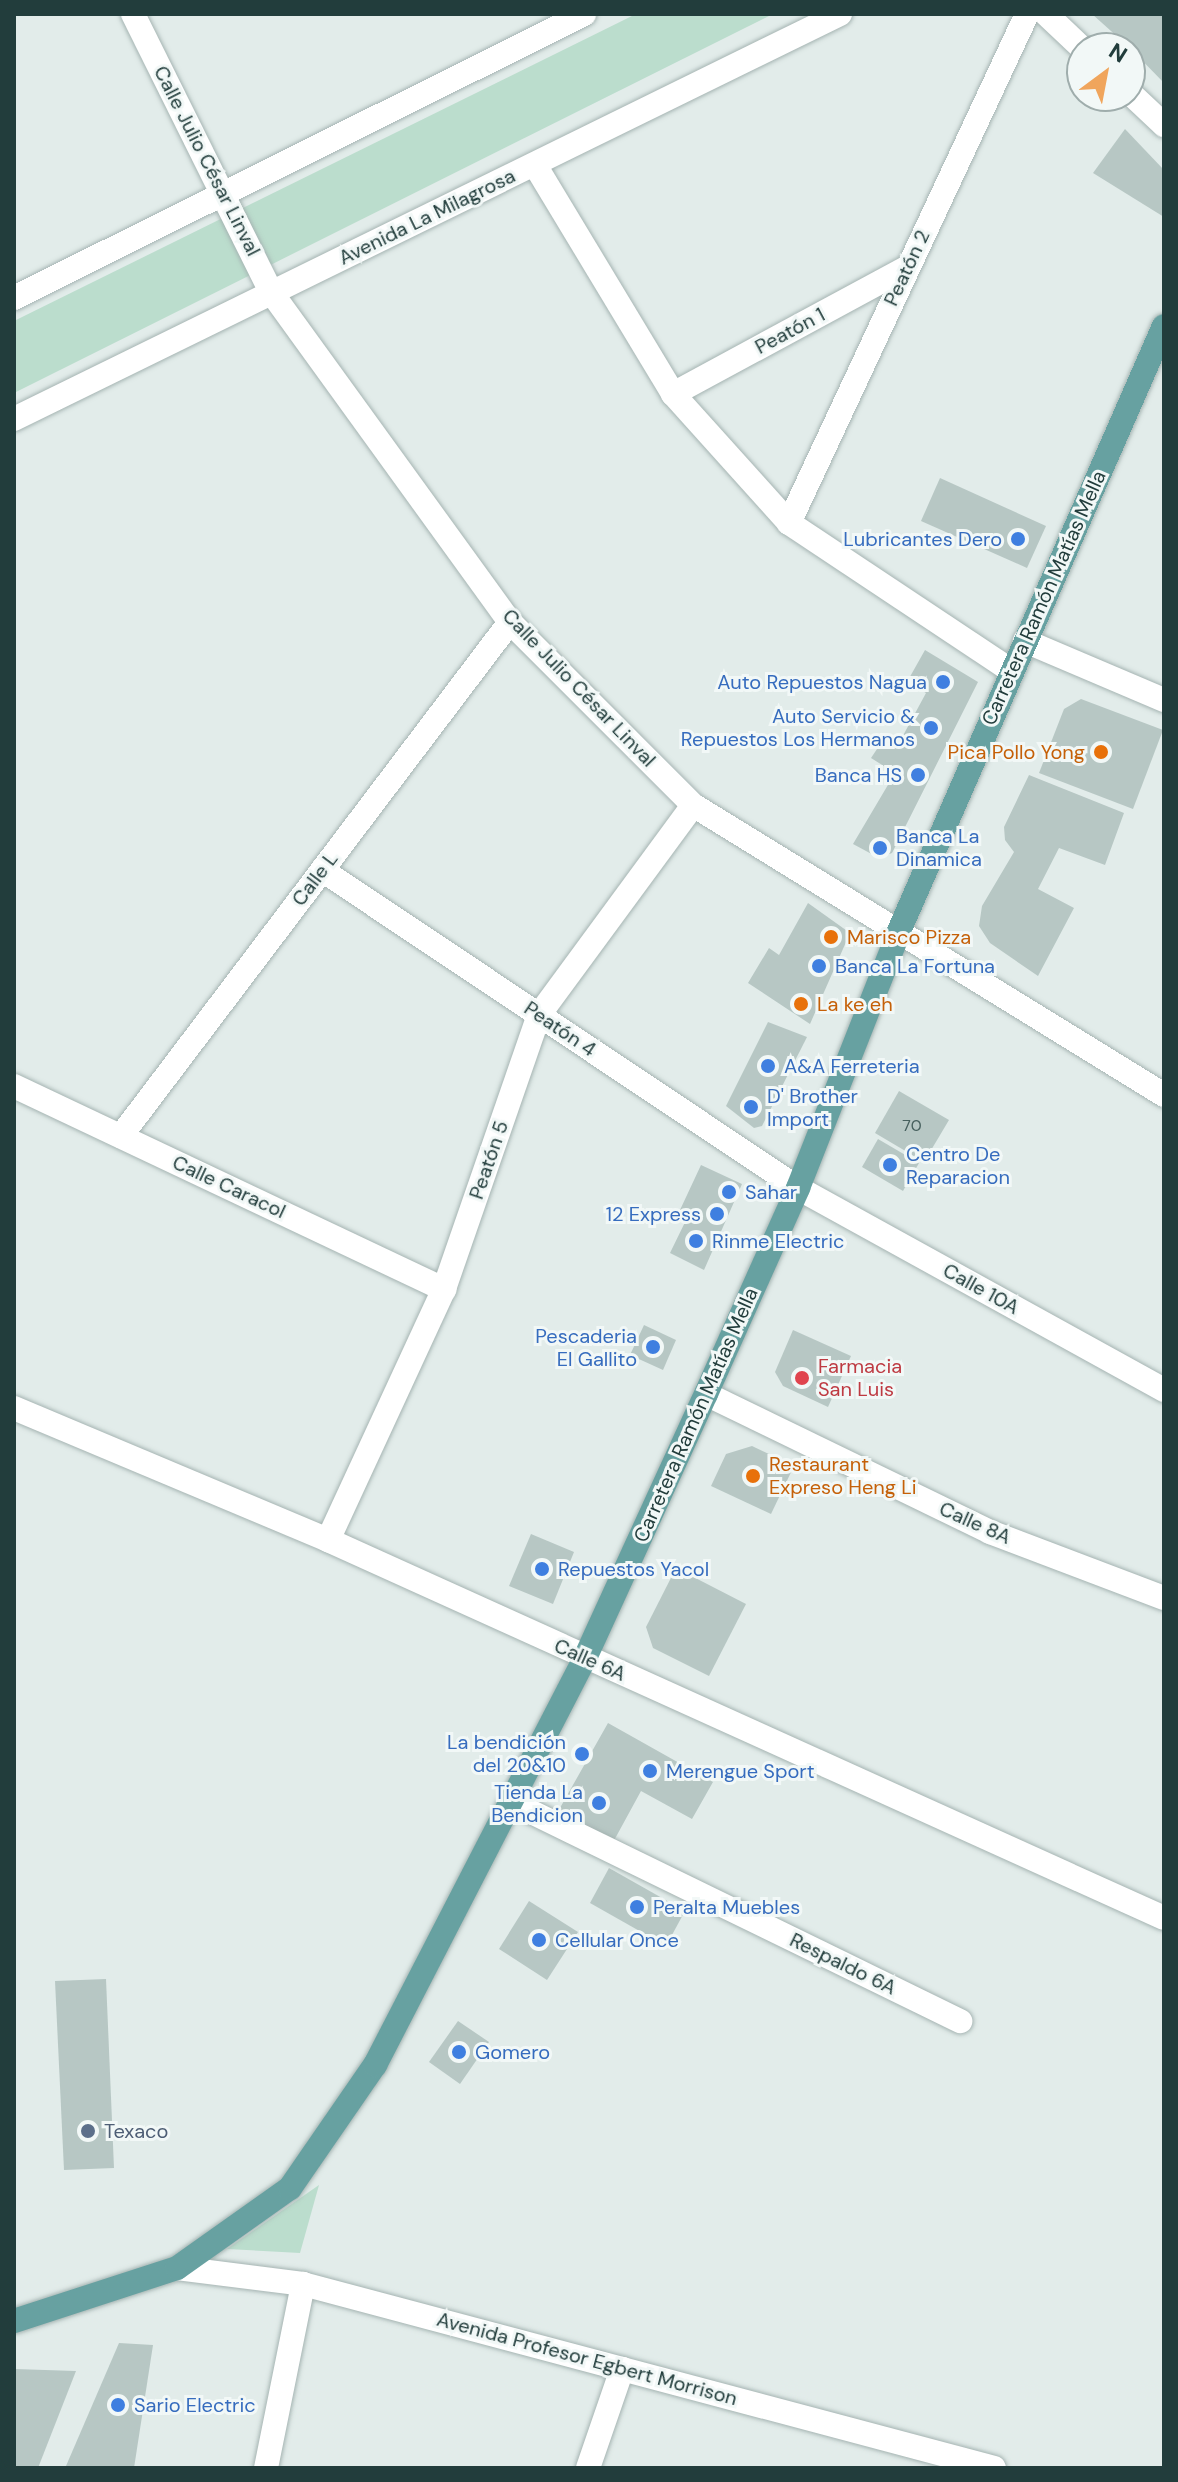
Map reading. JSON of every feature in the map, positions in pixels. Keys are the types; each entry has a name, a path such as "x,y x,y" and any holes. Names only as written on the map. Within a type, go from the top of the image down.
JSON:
{"main road":[{"name":"Carretera Ramón Matías Mella","path":"14,2321 177,2268 290,2188 375,2065 585,1658 706,1394 798,1188 899,931 1164,326"}],"street":[{"name":"Calle Julio César Linval","path":"133,14 271,292 510,622 693,805 1164,1095"},
{"path":"14,298 584,14"},
{"name":"Avenida La Milagrosa","path":"14,419 840,14"},
{"name":"Peatón 2","path":"789,523 1027,14"},
{"path":"1046,14 1066,33"},
{"path":"1146,108 1164,125"},
{"path":"535,165 673,394 789,523 1012,671"},
{"name":"Peatón 1","path":"673,394 906,268"},
{"name":"Calle L","path":"121,1136 510,622"},
{"path":"1025,641 1164,700"},
{"name":"Peatón 5","path":"328,1540 444,1289 539,1015 693,805"},
{"name":"Peatón 4","path":"322,870 798,1188"},
{"name":"Calle Caracol","path":"14,1086 444,1289"},
{"name":"Calle 10A","path":"798,1188 1164,1390"},
{"name":"Calle 8A","path":"706,1394 990,1532 1164,1598"},
{"name":"Calle 6A","path":"14,1408 328,1540 1164,1918"},
{"name":"Respaldo 6A","path":"511,1802 960,2021"},
{"name":"Avenida Profesor Egbert Morrison","path":"177,2268 303,2284 994,2468"},
{"path":"266,2468 303,2284"},
{"path":"588,2468 622,2369"}],"green space":[{"path":"636,14 773,14 14,393 14,321"},
{"path":"319,2185 300,2253 227,2249"}],"building":[{"path":"1092,14 1164,14 1164,83 1146,64 1146,32 1112,32"},
{"path":"1125,129 1164,170 1164,217 1093,173"},
{"path":"940,478 1046,526 1027,568 921,521"},
{"path":"925,650 978,682 892,853 879,858 853,844 895,773 871,758 887,734 899,743 926,693 907,682"},
{"name":"Pica Pollo Yong","path":"1081,699 1163,730 1133,809 1039,773 1064,709"},
{"path":"1029,775 1124,813 1105,865 1059,848 1038,889 1074,908 1038,976 990,943 979,926 982,906 1014,852 1005,840 1004,827"},
{"path":"808,903 850,933 810,1024 748,983 769,948 779,955"},
{"path":"768,1022 807,1037 762,1126 754,1128 726,1106"},
{"path":"899,1091 949,1120 924,1162 875,1133"},
{"name":"Centro De Reparacion","path":"878,1139 919,1163 903,1191 862,1167"},
{"path":"701,1165 742,1184 704,1270 670,1253 689,1214 680,1210"},
{"name":"Pescaderia El Gallito","path":"644,1325 676,1340 663,1370 630,1355"},
{"path":"793,1330 851,1356 828,1407 783,1386 775,1372"},
{"name":"Restaurant Expreso Heng Li","path":"752,1446 794,1466 771,1514 711,1486 726,1454"},
{"name":"Repuestos Yacol","path":"531,1534 574,1552 553,1604 509,1586"},
{"path":"676,1568 746,1604 709,1676 653,1648 646,1627"},
{"path":"608,1723 713,1782 692,1819 641,1791 611,1846 556,1815"},
{"name":"Peralta Muebles","path":"609,1868 685,1911 666,1946 590,1903"},
{"name":"Cellular Once","path":"529,1901 578,1932 547,1980 499,1949"},
{"path":"106,1979 114,2168 64,2170 55,1981"},
{"name":"Gomero","path":"458,2021 489,2042 460,2084 429,2062"},
{"name":"Sario Electric","path":"119,2343 153,2345 134,2468 66,2466"},
{"path":"14,2369 76,2371 38,2468 14,2468"}],"place":[{"name":"Lubricantes Dero","path":"1018,539"},
{"name":"Auto Repuestos Nagua","path":"943,682"},
{"name":"Auto Servicio & Repuestos Los Hermanos","path":"931,728"},
{"name":"Pica Pollo Yong","path":"1101,752"},
{"name":"Banca HS","path":"918,775"},
{"name":"Banca La Dinamica","path":"880,848"},
{"name":"Marisco Pizza","path":"831,937"},
{"name":"Banca La Fortuna","path":"819,966"},
{"name":"La ke eh","path":"801,1004"},
{"name":"A&A Ferreteria","path":"768,1066"},
{"name":"D' Brother Import","path":"751,1107"},
{"name":"Centro De Reparacion","path":"890,1165"},
{"name":"Sahar","path":"729,1192"},
{"name":"12 Express","path":"717,1214"},
{"name":"Rinme Electric","path":"696,1241"},
{"name":"Pescaderia El Gallito","path":"653,1347"},
{"name":"Farmacia San Luis","path":"802,1378"},
{"name":"Restaurant Expreso Heng Li","path":"753,1476"},
{"name":"Repuestos Yacol","path":"542,1569"},
{"name":"La bendición del 20&10","path":"582,1754"},
{"name":"Merengue Sport","path":"650,1771"},
{"name":"Tienda La Bendicion","path":"599,1803"},
{"name":"Peralta Muebles","path":"637,1907"},
{"name":"Cellular Once","path":"539,1940"},
{"name":"Gomero","path":"459,2052"},
{"name":"Texaco","path":"88,2131"},
{"name":"Sario Electric","path":"118,2405"}]}
